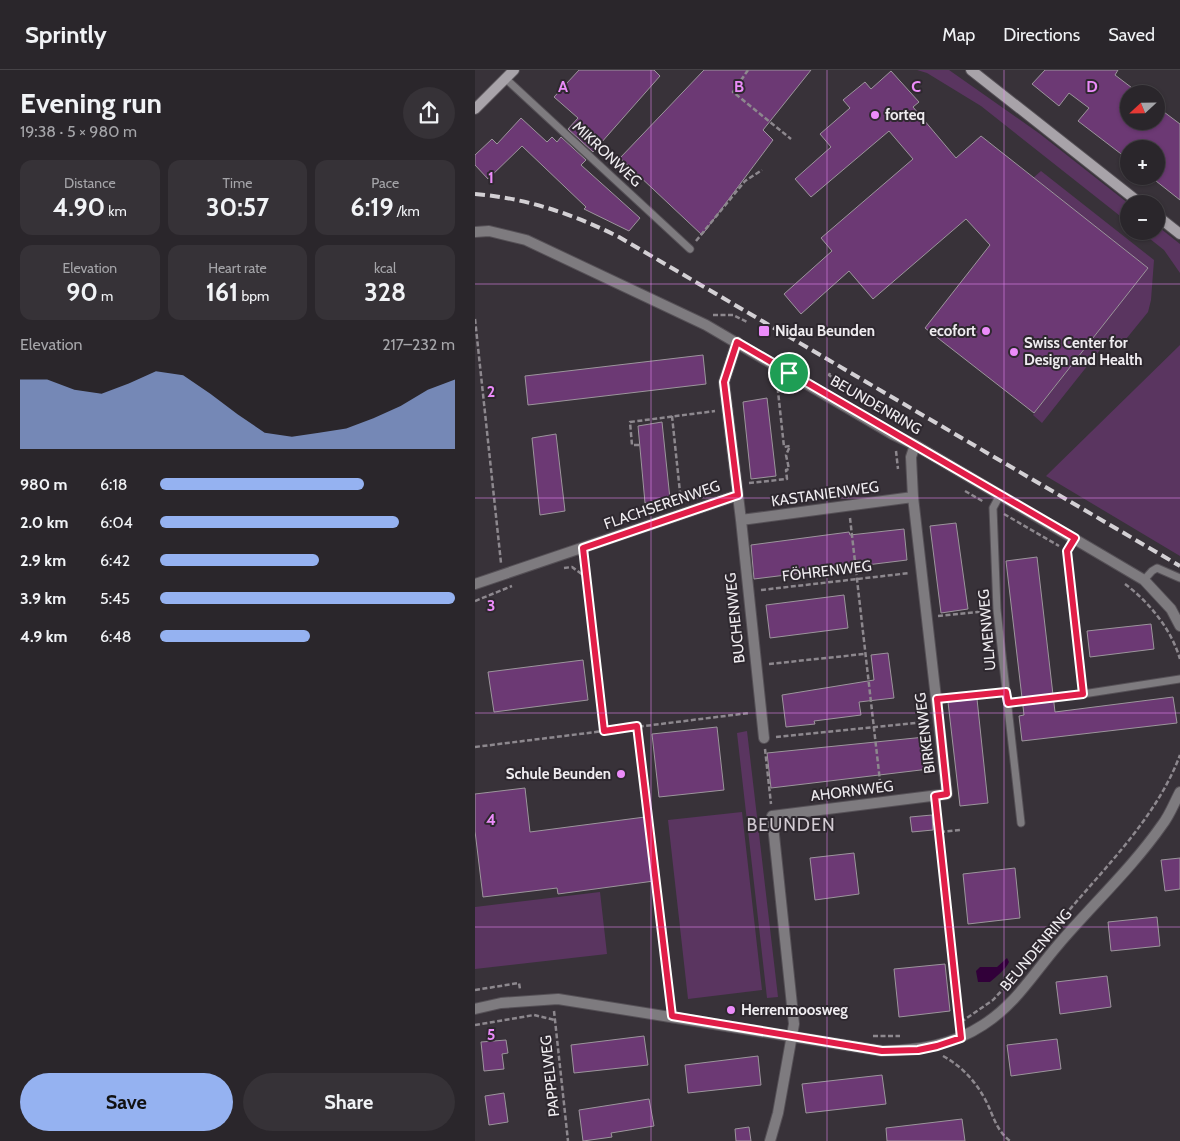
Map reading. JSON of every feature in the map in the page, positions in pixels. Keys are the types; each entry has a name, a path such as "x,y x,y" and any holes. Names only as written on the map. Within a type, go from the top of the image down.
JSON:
{"main road":[{"path":"475,109 514,70"},
{"path":"971,70 1130,195"},
{"path":"1165,223 1180,234"}],"street":[{"name":"BEUNDENRING","path":"475,232 489,231 526,240 617,281 737,342 1144,580 1171,609 1180,626"},
{"name":"FLACHSERENWEG","path":"475,584 738,495 724,382 737,342"},
{"name":"BIRKENWEG","path":"915,445 911,457 913,497 947,794 935,796"},
{"name":"BUCHENWEG","path":"738,495 764,738"},
{"name":"KASTANIENWEG","path":"741,520 913,497"},
{"name":"BEUNDENRING","path":"475,1009 501,1003 540,999 575,1001 882,1051 918,1050 937,1046 961,1038 984,1025 1007,1007 1031,982 1056,947 1163,824 1180,792"},
{"name":"AHORNWEG","path":"772,816 935,796"},
{"path":"770,1141 778,1114 794,1024 772,816"}],"lane":[{"name":"MIKRONWEG","path":"505,78 690,249"},
{"name":"ULMENWEG","path":"1000,495 993,508 997,610 1021,824"},
{"path":"1071,593 1067,551 1075,538"},
{"path":"1144,580 1152,570 1157,568 1180,578"},
{"path":"1083,694 1180,679"},
{"path":"661,923 672,1016"}],"path":[{"path":"748,70 733,92 791,139"},
{"path":"690,249 745,181 762,170"},
{"path":"712,315 733,315 747,322"},
{"path":"475,319 503,574"},
{"path":"830,373 829,375 848,390 847,394"},
{"path":"737,484 787,479 786,470 789,470 786,454 790,446 785,447 777,382"},
{"path":"639,445 632,445 630,422 722,411"},
{"path":"672,416 683,514"},
{"path":"849,507 882,802"},
{"path":"583,548 604,731"},
{"path":"557,568 572,567 587,578"},
{"name":"FÖHRENWEG","path":"747,592 910,573"},
{"path":"475,601 520,583"},
{"path":"1008,703 1083,694 1071,593"},
{"path":"927,617 997,610"},
{"path":"755,665 865,654"},
{"path":"937,699 1006,692"},
{"path":"475,746 761,711"},
{"path":"772,816 764,738 926,722"},
{"path":"637,726 661,923"},
{"path":"1059,922 1146,817 1164,791 1180,755"},
{"path":"935,796 961,1038"},
{"path":"940,832 961,830"},
{"path":"950,1026 959,1023 993,1000 1022,968"},
{"path":"475,990 519,983 520,991"},
{"name":"PAPPELWEG","path":"554,1009 568,1141"},
{"path":"475,1025 534,1015 555,1020"},
{"path":"871,1035 907,1036"},
{"path":"937,1046 942,1055 970,1075 986,1101 999,1132 1010,1141"}],"shaded area":[{"path":"917,70 949,70 1040,134 1120,197 1120,216 981,106 927,73"},
{"path":"1041,171 1120,233 1120,240 1129,240 1154,260 1151,300 1148,312 1118,349 1107,341 1042,423 1033,415 1148,268 1033,178"},
{"path":"1165,232 1180,244 1180,273 1164,250 1151,240 1165,240"},
{"path":"1180,345 1180,556 1046,476"},
{"path":"747,731 778,997 767,998 737,733"},
{"path":"742,812 762,990 688,999 668,820"},
{"path":"600,892 607,954 475,969 475,907"},
{"path":"1007,958 1008,965 1001,973 990,982 978,982 976,971 980,967 997,967"}],"building":[{"path":"579,70 654,70 660,76 593,152 568,129 578,118 554,97"},
{"path":"704,70 811,70 763,130 773,140 702,235 620,158"},
{"path":"1045,70 1118,70 1115,75 1128,85 1120,85 1120,130 1165,130 1165,113 1180,124 1180,200 1161,185 1165,185 1165,140 1120,140 1120,153 1078,121 1089,108 1069,93 1059,106 1032,84"},
{"path":"891,71 919,102 913,107 956,158 981,136 1148,268 1034,413 925,328 990,245 966,219 873,299 849,271 801,314 784,294 832,251 821,238 913,159 889,131 811,197 795,179 831,147 820,134 850,108 843,100 865,82 871,89"},
{"path":"521,118 547,142 552,137 557,142 561,137 586,160 581,165 640,218 629,231 584,209 586,207 522,146 488,179 475,165 475,155 492,139 497,144"},
{"path":"703,355 706,384 528,405 525,376"},
{"path":"767,398 776,476 751,479 743,402"},
{"path":"662,422 670,499 645,503 638,426"},
{"path":"556,434 565,511 540,515 532,438"},
{"path":"956,523 968,609 941,613 930,526"},
{"path":"904,529 907,560 754,579 751,545 849,532 850,535"},
{"path":"1037,557 1055,712 1173,697 1177,723 1022,741 1019,716 1024,715 1006,561"},
{"path":"844,595 848,628 770,638 766,605"},
{"path":"1151,624 1154,649 1090,657 1087,631"},
{"path":"888,653 894,698 859,702 861,715 814,721 815,724 786,727 782,695 874,680 871,655"},
{"path":"583,660 588,700 494,712 488,672"},
{"path":"977,699 988,803 960,806 948,702"},
{"path":"717,727 724,790 659,797 652,734"},
{"path":"925,737 929,769 771,788 767,753"},
{"path":"525,788 530,832 645,817 654,881 558,894 557,888 483,897 475,831 475,794"},
{"path":"932,815 933,830 912,832 910,817"},
{"path":"854,853 859,894 815,900 810,858"},
{"path":"1180,858 1180,889 1165,891 1161,860"},
{"path":"1015,868 1020,918 968,924 963,874"},
{"path":"1157,917 1160,946 1111,951 1108,922"},
{"path":"945,964 950,1011 899,1017 894,969"},
{"path":"1107,976 1111,1007 1060,1014 1056,982"},
{"path":"644,1036 648,1065 574,1073 571,1045"},
{"path":"1057,1039 1061,1069 1011,1076 1007,1045"},
{"path":"506,1040 508,1053 502,1054 504,1069 484,1071 481,1042"},
{"path":"758,1056 761,1085 688,1093 685,1065"},
{"path":"882,1075 886,1104 806,1113 802,1084"},
{"path":"504,1093 508,1122 489,1125 485,1096"},
{"path":"649,1099 654,1126 611,1133 612,1137 583,1141 579,1110"},
{"path":"962,1119 965,1141 887,1141 886,1128"},
{"path":"749,1127 751,1141 736,1141 735,1129"}],"railway":[{"path":"475,194 513,199 549,208 619,237 1180,566"}],"place":[{"name":"forteq","path":"875,115"},
{"name":"Nidau Beunden","path":"764,331"},
{"name":"ecofort","path":"986,331"},
{"name":"Swiss Center for Design and Health","path":"1014,352"},
{"name":"Schule Beunden","path":"621,774"},
{"name":"Herrenmoosweg","path":"731,1010"}],"district":[{"name":"BEUNDEN","path":"791,825"}],"route":[{"path":"737,342 789,373 1075,538 1067,551 1083,694 1008,703 1006,692 937,699 947,794 935,796 961,1038 918,1050 882,1051 672,1016 637,726 604,731 583,548 738,495 724,382 729,359 737,342"}]}
